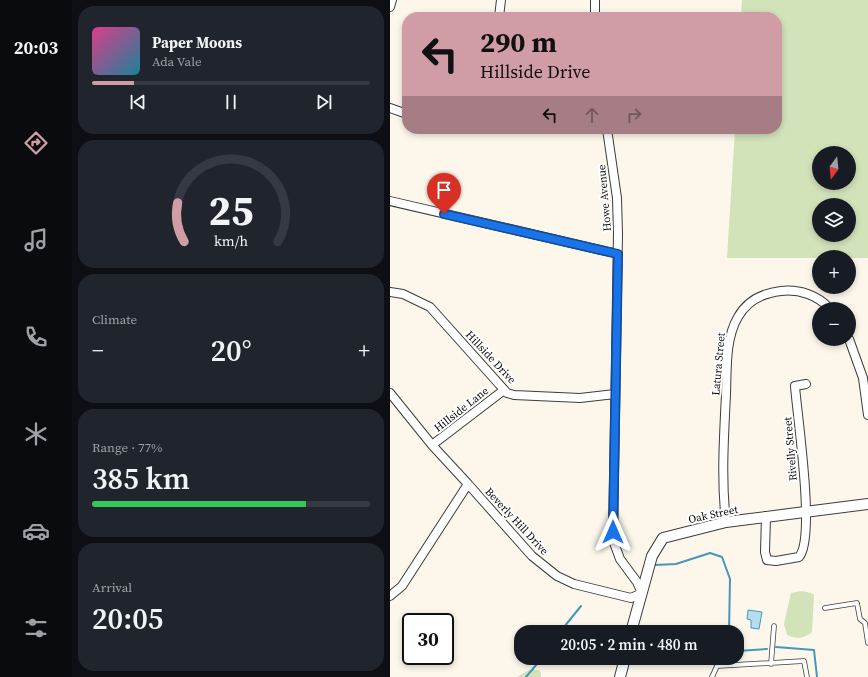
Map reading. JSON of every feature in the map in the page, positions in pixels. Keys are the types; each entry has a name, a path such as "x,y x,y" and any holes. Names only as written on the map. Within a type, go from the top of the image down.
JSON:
{"street":[{"path":"390,7 392,0"},
{"path":"500,12 501,0"},
{"path":"594,0 595,12"},
{"path":"390,108 402,112"},
{"name":"Howe Avenue","path":"608,134 617,198 618,254 613,540 620,559 637,582 642,593"},
{"path":"390,201 618,254"},
{"name":"Latura Street","path":"726,522 722,488 723,451 729,349 735,322 741,312 753,300 766,294 779,291 793,291 810,294 822,302"},
{"name":"Hillside Drive","path":"390,292 403,294 430,307 504,390 514,395 580,398 615,394"},
{"path":"852,346 863,378 868,415"},
{"name":"Rivelly Street","path":"766,516 764,552 767,560 776,562 800,555 804,545 807,511 795,386 806,384"},
{"name":"Hillside Lane","path":"432,445 504,390"},
{"name":"Beverly Hill Drive","path":"390,392 432,445 532,556 557,576 574,584 631,598 642,593"},
{"path":"390,596 402,586 468,484"},
{"name":"Oak Street","path":"634,625 652,556 663,538 726,522 868,504"},
{"path":"620,677 623,665"}],"lane":[{"path":"825,608 857,603 860,619 865,623 868,643"},
{"path":"771,664 774,626"},
{"path":"712,677 717,666 804,661 807,677"}],"green space":[{"path":"742,0 868,0 868,258 856,258 856,250 812,250 812,258 727,258 735,134 782,134 782,12 741,12"},
{"path":"802,591 814,595 812,632 800,638 787,635 784,624 791,593"},
{"path":"529,670 539,670 541,677 517,677"}],"water":[{"path":"748,610 762,612 759,629 751,628 751,620 747,619"}],"waterway":[{"path":"655,565 676,564 710,553 722,557 730,579 729,625"},
{"path":"566,625 581,606"},
{"path":"776,647 814,650 817,677"},
{"path":"744,651 767,649"},
{"path":"526,677 536,665"}],"route":[{"path":"444,214 618,254 613,532"}]}
